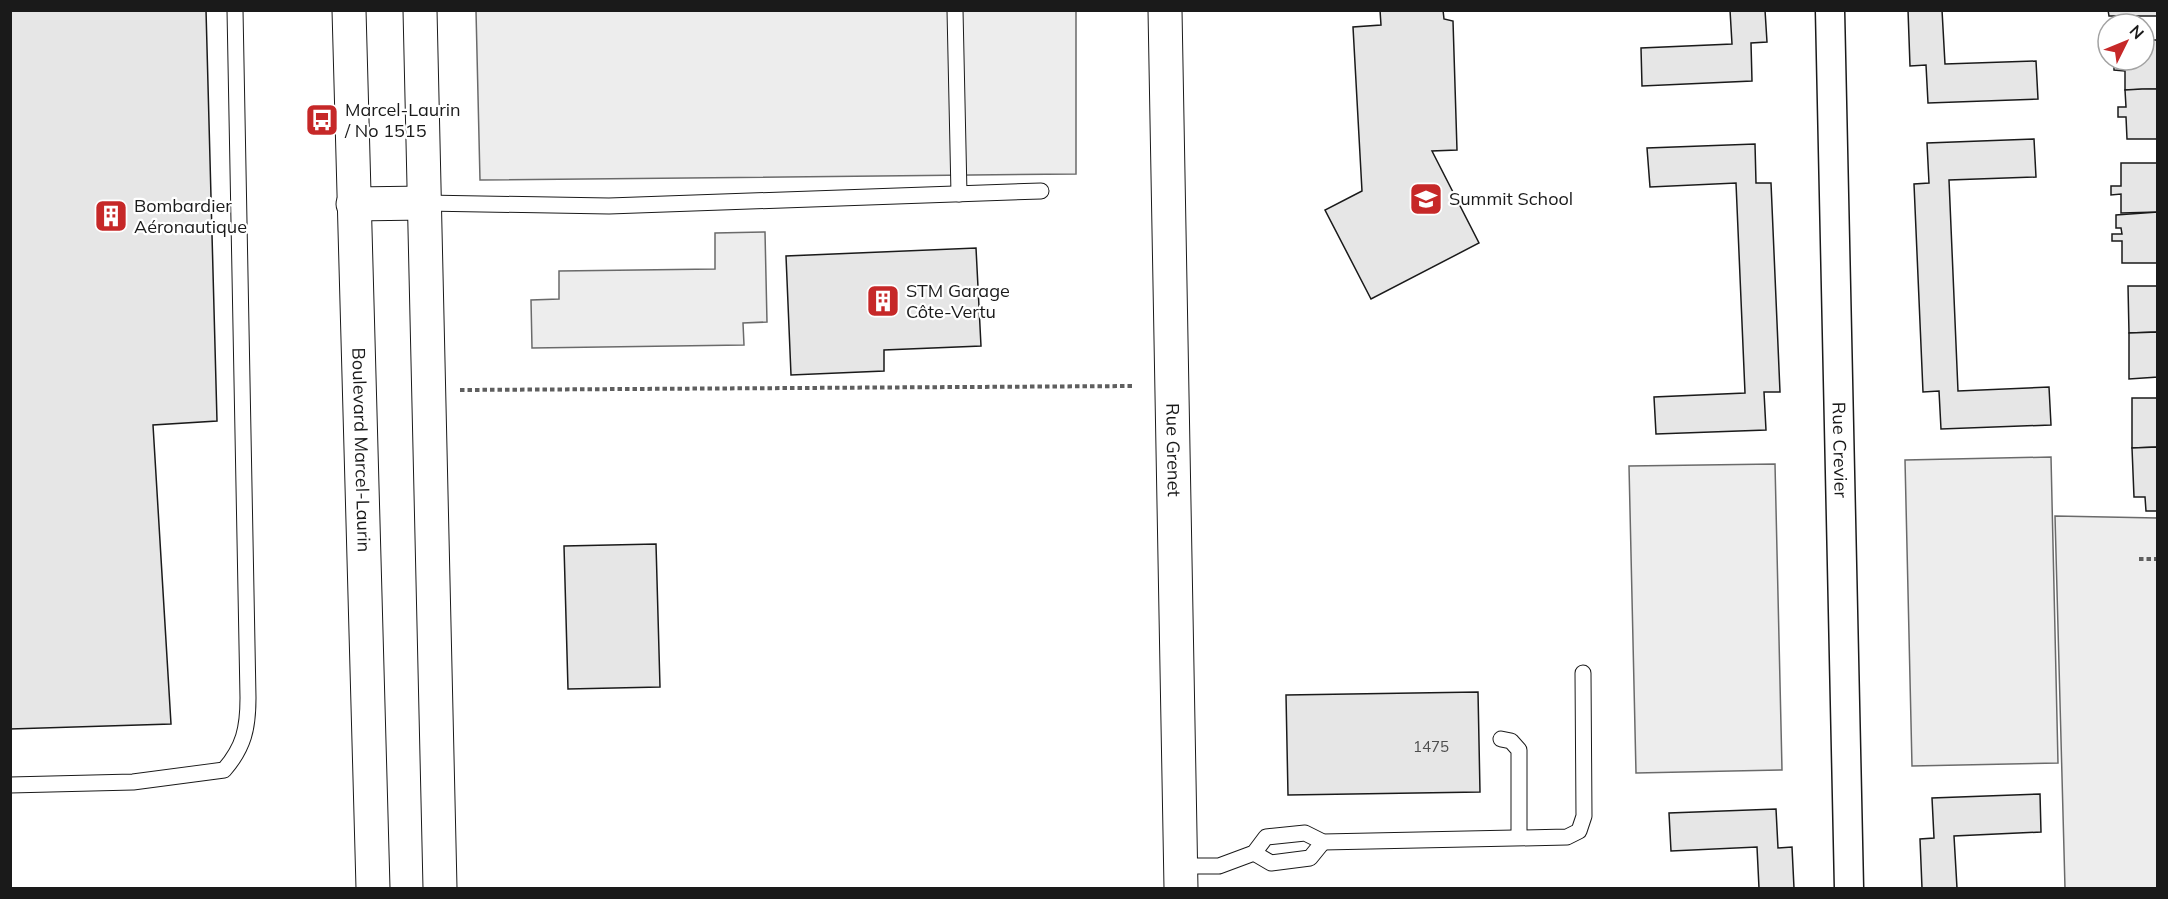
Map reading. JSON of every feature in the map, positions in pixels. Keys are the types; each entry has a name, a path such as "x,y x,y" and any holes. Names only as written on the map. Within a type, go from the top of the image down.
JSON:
{"main road":[{"name":"Boulevard Marcel-Laurin","path":"349,10 373,888"},
{"path":"420,10 440,888"},
{"name":"Rue Grenet","path":"1165,10 1181,877"},
{"path":"353,204 425,203"}],"street":[{"name":"Rue Crevier","path":"1830,10 1849,888"}],"lane":[{"path":"10,785 133,782 224,770 243,742 248,726 235,10"},
{"path":"956,10 959,194"},
{"path":"425,203 609,206 1041,191"},
{"path":"1181,877 1254,854 1266,837 1305,833 1323,842 1519,836 1567,837 1579,831 1584,816 1583,673"},
{"path":"1502,739 1511,741 1519,750 1519,836"},
{"path":"1254,854 1271,863 1310,858 1323,842"}],"path":[{"path":"458,390 1134,386"},
{"path":"2139,559 2157,559"}],"shaded area":[{"path":"476,11 1076,11 1076,174 480,180"},
{"path":"765,232 767,322 743,323 744,345 532,348 531,300 559,299 559,271 715,269 715,233"},
{"path":"2051,457 2058,763 1912,766 1905,460"},
{"path":"1775,464 1782,770 1636,773 1629,466"},
{"path":"2055,516 2157,518 2157,888 2065,888"}],"building":[{"name":"Bombardier Aéronautique","path":"10,10 206,10 217,421 153,425 171,724 10,729"},
{"path":"1380,10 1443,10 1444,19 1453,21 1457,150 1432,151 1479,243 1371,299 1325,210 1362,191 1353,27 1381,25"},
{"path":"1730,10 1765,10 1767,42 1751,43 1752,81 1642,86 1641,48 1732,44"},
{"path":"1908,10 1942,10 1945,64 2036,61 2038,99 1928,103 1926,65 1910,66"},
{"path":"2108,10 2158,10 2158,16 2156,12 2108,12"},
{"path":"2156,40 2158,40 2158,89 2125,90 2125,72 2156,72"},
{"path":"2158,89 2158,139 2127,139 2126,117 2118,117 2118,107 2126,107 2125,90"},
{"path":"2034,139 2036,177 1949,180 1958,391 2049,387 2051,425 1941,429 1939,391 1923,392 1914,184 1929,183 1927,143"},
{"path":"1755,144 1756,183 1771,183 1780,392 1764,392 1766,430 1656,434 1654,397 1745,393 1736,183 1650,187 1647,148"},
{"path":"2121,163 2158,163 2158,212 2121,213 2121,194 2111,195 2111,186 2121,186"},
{"path":"2158,212 2158,263 2122,263 2122,241 2112,241 2112,234 2122,234 2121,228 2116,228 2116,215"},
{"name":"STM Garage Côte-Vertu","path":"976,248 981,346 884,350 884,371 791,375 786,256"},
{"path":"2128,286 2158,286 2158,332 2129,333"},
{"path":"2158,332 2158,377 2129,379 2129,333"},
{"path":"2132,398 2158,398 2158,447 2132,448"},
{"path":"2158,447 2158,511 2146,511 2145,497 2134,497 2132,448"},
{"path":"656,544 660,687 568,689 564,546"},
{"path":"1478,692 1480,792 1288,795 1286,695"},
{"path":"2040,794 2041,832 1954,836 1957,888 1922,888 1920,839 1934,838 1932,798"},
{"path":"1776,809 1778,848 1792,847 1794,888 1759,888 1757,847 1671,851 1669,813"}],"place":[{"name":"Marcel-Laurin / No 1515","path":"322,120"},
{"name":"Summit School","path":"1426,199"},
{"name":"Bombardier Aéronautique","path":"111,216"},
{"name":"STM Garage Côte-Vertu","path":"883,301"}]}
